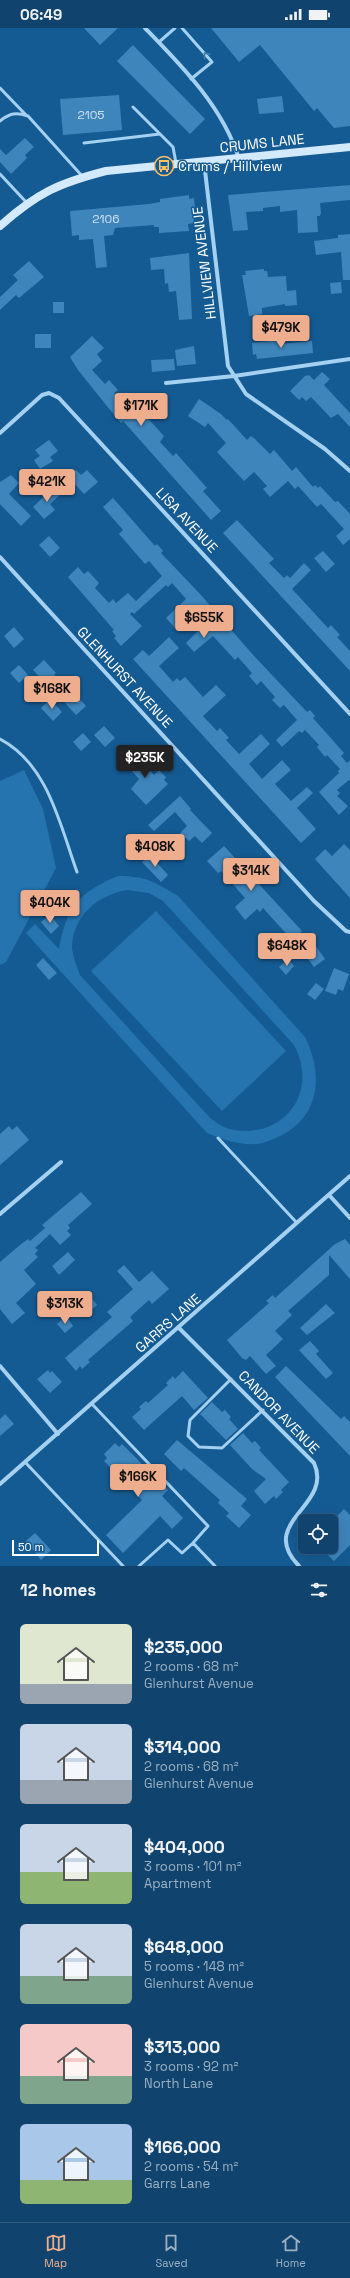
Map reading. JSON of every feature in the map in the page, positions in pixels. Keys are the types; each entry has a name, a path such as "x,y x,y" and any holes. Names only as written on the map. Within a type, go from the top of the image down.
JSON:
{"main road":[{"name":"CRUMS LANE","path":"0,226 27,203 50,188 83,177 136,167 176,165 350,147"}],"street":[{"path":"145,28 215,108 234,141 240,159"},
{"name":"HILLVIEW AVENUE","path":"204,162 228,366 246,394 325,449 350,471"},
{"path":"166,383 234,376 350,359"},
{"name":"LISA AVENUE","path":"0,433 42,395 49,393 59,398 350,714"},
{"name":"GLENHURST AVENUE","path":"0,557 314,900 346,931 350,932"},
{"path":"0,1214 61,1162"},
{"name":"GARRS LANE","path":"0,1484 350,1176"},
{"path":"329,1195 350,1218"},
{"name":"CANDOR AVENUE","path":"179,1328 263,1410 314,1463 318,1477 314,1493 290,1523 286,1533 287,1548 299,1566"},
{"path":"0,1366 58,1434"}],"lane":[{"path":"158,42 175,28"},
{"path":"182,28 212,62 191,79"},
{"path":"0,88 28,116 83,177"},
{"path":"133,107 173,147 176,165"},
{"path":"0,121 10,114 18,113 28,116"},
{"path":"84,143 160,134"},
{"path":"0,174 27,203"},
{"path":"0,739 15,747 43,782 77,872"},
{"path":"218,1138 297,1223"},
{"path":"231,1379 190,1420 188,1436 199,1447 222,1448 263,1410"},
{"path":"92,1404 208,1526 182,1553 168,1540 139,1566"},
{"path":"25,1462 123,1566"},
{"path":"193,1543 215,1566"}],"shaded area":[{"path":"24,770 43,809 56,868 6,962 0,965 0,781"},
{"path":"118,876 136,877 150,881 178,896 305,1037 311,1051 314,1065 316,1079 315,1092 311,1105 304,1117 294,1127 280,1136 257,1144 232,1142 207,1133 26,933 35,924 59,949 70,912 76,903 93,888","holes":["127,890 149,893 163,901 294,1045 301,1063 302,1080 299,1096 291,1110 280,1121 265,1128 248,1131 229,1129 221,1126 210,1118 80,975 72,948 73,937 82,917 97,902 116,893"]},
{"path":"156,911 286,1051 222,1111 91,971"}],"building":[{"path":"84,28 118,28 100,45"},
{"path":"211,28 350,28 350,126 334,128 317,108 314,111 260,45 239,62"},
{"path":"133,45 205,119 190,134 117,61"},
{"path":"119,95 122,130 63,135 60,99"},
{"path":"282,96 284,112 259,114 257,99"},
{"path":"25,138 34,147 25,155 27,158 11,174 0,162 0,149 6,155"},
{"path":"350,185 350,200 320,203 321,213 320,216 317,216 318,232 298,233 297,210 280,212 280,206 263,208 263,211 246,212 248,230 233,231 228,195"},
{"path":"189,195 189,199 194,198 195,208 193,208 194,223 188,224 189,231 159,233 159,227 154,227 154,225 115,228 113,235 104,236 107,267 96,268 93,239 79,240 79,235 72,236 70,211 149,204 160,202 160,199"},
{"path":"350,234 350,280 343,280 341,252 316,255 314,241 338,238 338,235"},
{"path":"189,253 192,319 179,320 176,291 169,292 168,283 165,284 164,269 151,270 150,258"},
{"path":"29,261 44,277 19,298 16,295 0,310 0,297 18,280 13,275"},
{"path":"264,269 264,271 267,271 268,277 286,276 287,291 296,290 297,305 285,306 285,304 262,308 262,314 249,316 242,275 246,275 245,271"},
{"path":"341,282 342,293 331,294 330,283"},
{"path":"53,302 64,302 64,313 53,313"},
{"path":"35,334 51,334 51,348 35,348"},
{"path":"92,336 104,348 97,354 102,361 92,370 105,384 109,380 118,390 114,393 127,407 135,400 144,409 141,411 164,436 160,442 173,456 176,453 207,488 203,491 221,511 211,520 123,421 121,423 78,370 70,357"},
{"path":"279,340 279,344 312,341 313,353 257,359 256,354 253,355 252,343"},
{"path":"194,346 196,364 177,366 175,350"},
{"path":"174,359 175,370 152,372 151,360"},
{"path":"322,372 330,379 324,385 350,413 350,427 338,414 331,418 311,397 306,401 302,397 299,400 290,391 305,376 309,375 314,380"},
{"path":"199,399 227,420 228,419 247,440 251,436 270,454 274,450 292,471 296,467 313,487 315,485 318,488 320,486 335,502 338,501 350,514 350,539 343,545 336,536 344,529 321,504 317,507 298,486 295,489 288,481 270,497 263,489 267,486 254,472 244,481 217,452 226,443 208,423 205,427 188,416"},
{"path":"49,440 58,451 50,457 53,461 40,469 34,460 40,456 35,450"},
{"path":"76,470 81,475 87,470 98,482 84,494 68,477"},
{"path":"11,475 19,483 9,494 31,516 21,526 0,504 0,482"},
{"path":"55,486 61,494 50,504 55,510 44,519 33,507"},
{"path":"113,498 155,546 157,544 163,551 161,553 200,594 254,656 307,712 310,710 315,716 313,718 344,753 341,756 347,763 350,760 350,781 349,780 337,790 340,793 337,796 348,806 339,815 319,792 339,773 338,771 340,769 327,755 325,757 317,747 319,745 305,730 302,733 299,731 282,747 276,740 297,720 284,705 280,708 272,700 275,697 261,681 257,685 249,676 252,673 238,657 235,660 213,636 194,652 186,643 207,622 196,609 175,628 166,618 186,599 172,583 168,587 166,585 134,614 132,612 130,614 142,626 121,646 114,638 116,636 112,631 114,630 68,577 78,567 84,574 88,571 99,583 95,588 109,603 113,599 116,603 128,593 136,601 162,576 149,561 145,564 119,534 123,530 103,507"},
{"path":"237,520 274,559 269,563 284,578 287,575 290,578 304,563 311,570 292,589 328,628 331,625 340,635 337,637 350,651 350,671 223,533"},
{"path":"49,536 60,548 50,557 39,545"},
{"path":"323,551 335,564 326,572 314,558"},
{"path":"14,627 24,639 14,648 4,636"},
{"path":"169,637 179,648 159,666 173,682 177,678 180,681 185,677 203,697 216,685 226,695 203,716 217,731 220,728 229,738 226,740 239,754 261,734 270,744 249,764 262,779 282,760 291,770 275,784 291,801 307,787 313,793 297,808 316,829 301,843 133,659 143,650 149,656"},
{"path":"44,660 56,673 54,674 59,680 50,688 33,670"},
{"path":"19,665 28,675 19,683 10,673"},
{"path":"75,694 86,706 76,715 65,703"},
{"path":"50,699 62,712 53,721 41,708"},
{"path":"104,726 115,738 105,747 94,735"},
{"path":"83,733 91,742 81,751 73,742"},
{"path":"132,751 154,775 159,770 166,777 164,780 168,784 146,805 131,789 139,779 122,760"},
{"path":"180,796 191,809 190,810 212,833 202,843 195,836 189,841 180,833 187,826 175,812 154,831 148,825"},
{"path":"344,844 350,850 350,898 315,859 325,849 332,856"},
{"path":"224,846 302,931 292,940 263,908 260,912 257,909 245,920 235,907 245,898 221,871 218,873 207,861"},
{"path":"150,855 168,875 161,882 142,862"},
{"path":"50,915 59,926 51,934 41,922"},
{"path":"315,945 325,959 314,967 304,954"},
{"path":"43,958 57,973 49,980 36,965"},
{"path":"288,959 294,966 286,975 279,967"},
{"path":"334,968 349,974 343,991 338,989 336,995 325,991"},
{"path":"316,983 324,989 315,1000 307,994"},
{"path":"9,1126 12,1130 17,1126 29,1140 0,1165 0,1134"},
{"path":"81,1192 92,1204 68,1225 70,1228 67,1231 71,1235 60,1245 50,1234 35,1248 38,1250 35,1254 38,1257 24,1270 36,1284 16,1303 25,1313 12,1324 0,1309 0,1262 28,1239 30,1241 45,1228 42,1225"},
{"path":"345,1239 350,1245 350,1279 329,1255 329,1275 288,1311 292,1315 275,1331 283,1339 266,1355 276,1366 266,1374 250,1356 246,1360 242,1358 227,1340 269,1303 266,1301 273,1295 275,1298 335,1244"},
{"path":"68,1252 75,1260 59,1275 52,1266"},
{"path":"124,1265 139,1282 152,1271 169,1289 152,1304 149,1300 130,1317 133,1321 88,1360 90,1362 82,1369 80,1366 76,1371 65,1358 112,1317 107,1312 133,1289 117,1271"},
{"path":"90,1296 97,1305 90,1311 82,1303"},
{"path":"326,1304 335,1313 307,1335 300,1328"},
{"path":"66,1316 73,1326 65,1333 57,1324"},
{"path":"310,1341 319,1351 316,1354 333,1373 326,1379 299,1350"},
{"path":"286,1366 341,1419 344,1416 350,1422 350,1456 275,1377"},
{"path":"48,1370 50,1373 52,1371 62,1382 50,1393 37,1379"},
{"path":"183,1371 208,1398 194,1410 182,1396 144,1430 132,1417 141,1409 139,1407 146,1401 148,1403 168,1385 166,1383 173,1376 175,1379"},
{"path":"212,1402 222,1412 225,1410 231,1417 229,1419 238,1429 226,1440 200,1414"},
{"path":"5,1414 14,1424 0,1436 0,1419"},
{"path":"243,1433 252,1443 255,1441 261,1448 259,1450 289,1482 281,1490 283,1492 276,1499 274,1496 265,1504 254,1491 266,1479 252,1469 230,1445"},
{"path":"177,1440 247,1499 241,1506 251,1515 239,1528 226,1516 229,1513 218,1503 220,1500 184,1468 181,1471 164,1454"},
{"path":"115,1443 119,1447 122,1444 168,1490 162,1496 183,1518 172,1529 160,1516 123,1553 106,1535 142,1500 104,1461 107,1458 104,1454"},
{"path":"344,1509 350,1515 350,1545 334,1561 327,1554 338,1554 338,1515"},
{"path":"35,1533 51,1550 41,1560 26,1541"}],"place":[{"name":"Crums / Hillview","path":"164,166"}]}
